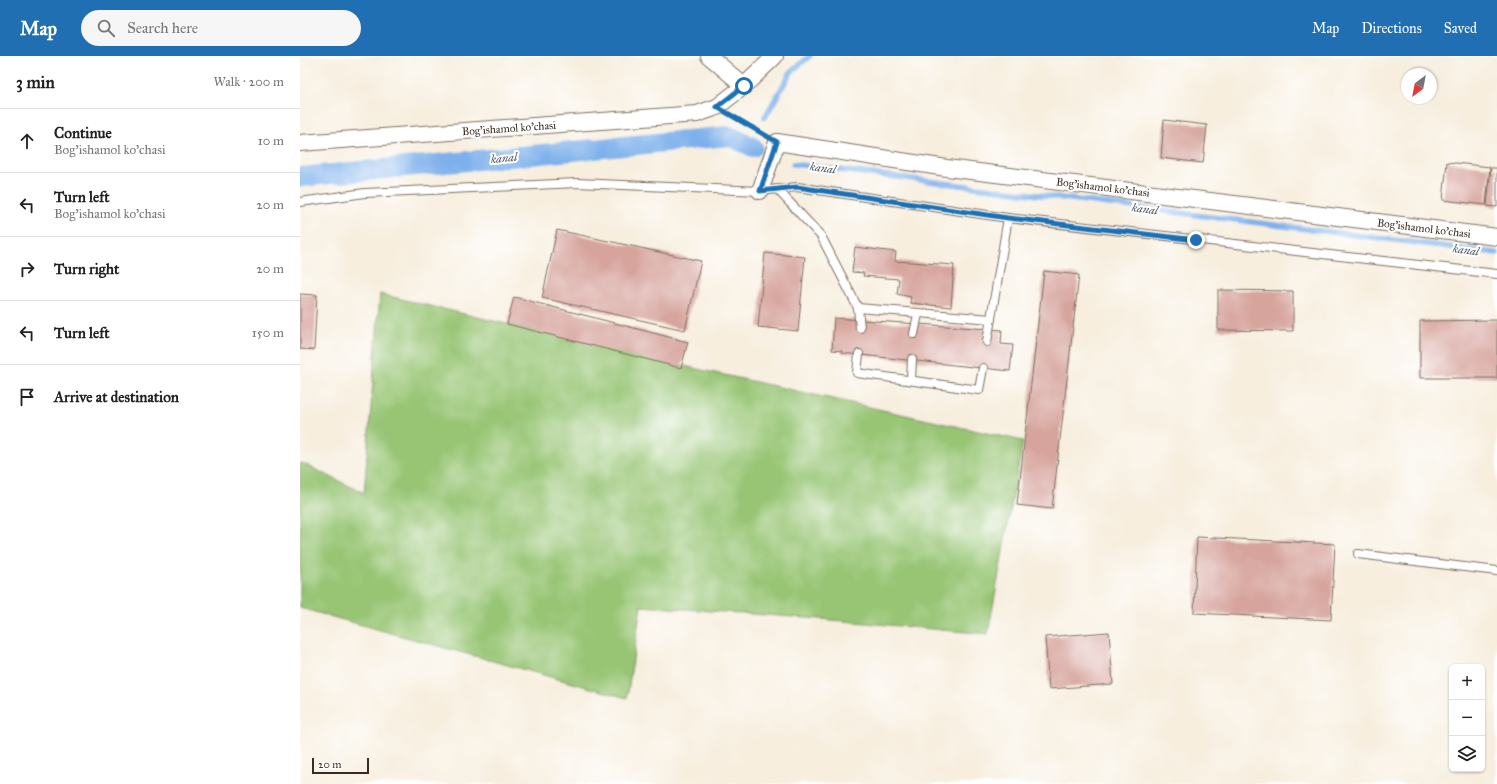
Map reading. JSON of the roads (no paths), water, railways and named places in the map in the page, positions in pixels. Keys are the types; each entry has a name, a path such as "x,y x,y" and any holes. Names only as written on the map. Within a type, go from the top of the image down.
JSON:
{"street":[{"path":"709,56 744,86"},
{"name":"Bog'ishamol ko'chasi","path":"300,143 697,114 717,107 744,86 775,56"},
{"name":"Bog'ishamol ko'chasi","path":"760,191 777,142 946,168 1497,237"}],"lane":[{"path":"300,202 365,193 577,183 760,191 797,187 1008,218 1497,274"},
{"path":"777,189 820,236 858,308 860,328"},
{"path":"987,342 1008,218"},
{"path":"858,308 991,319"},
{"path":"914,334 918,314"},
{"path":"859,354 857,373 979,390 983,368"},
{"path":"911,380 912,359"},
{"path":"1358,554 1497,571"}],"waterway":[{"name":"kanal","path":"765,117 791,72 810,56"},
{"name":"kanal","path":"300,177 729,136 753,147"},
{"name":"kanal","path":"793,164 1497,253"}]}
